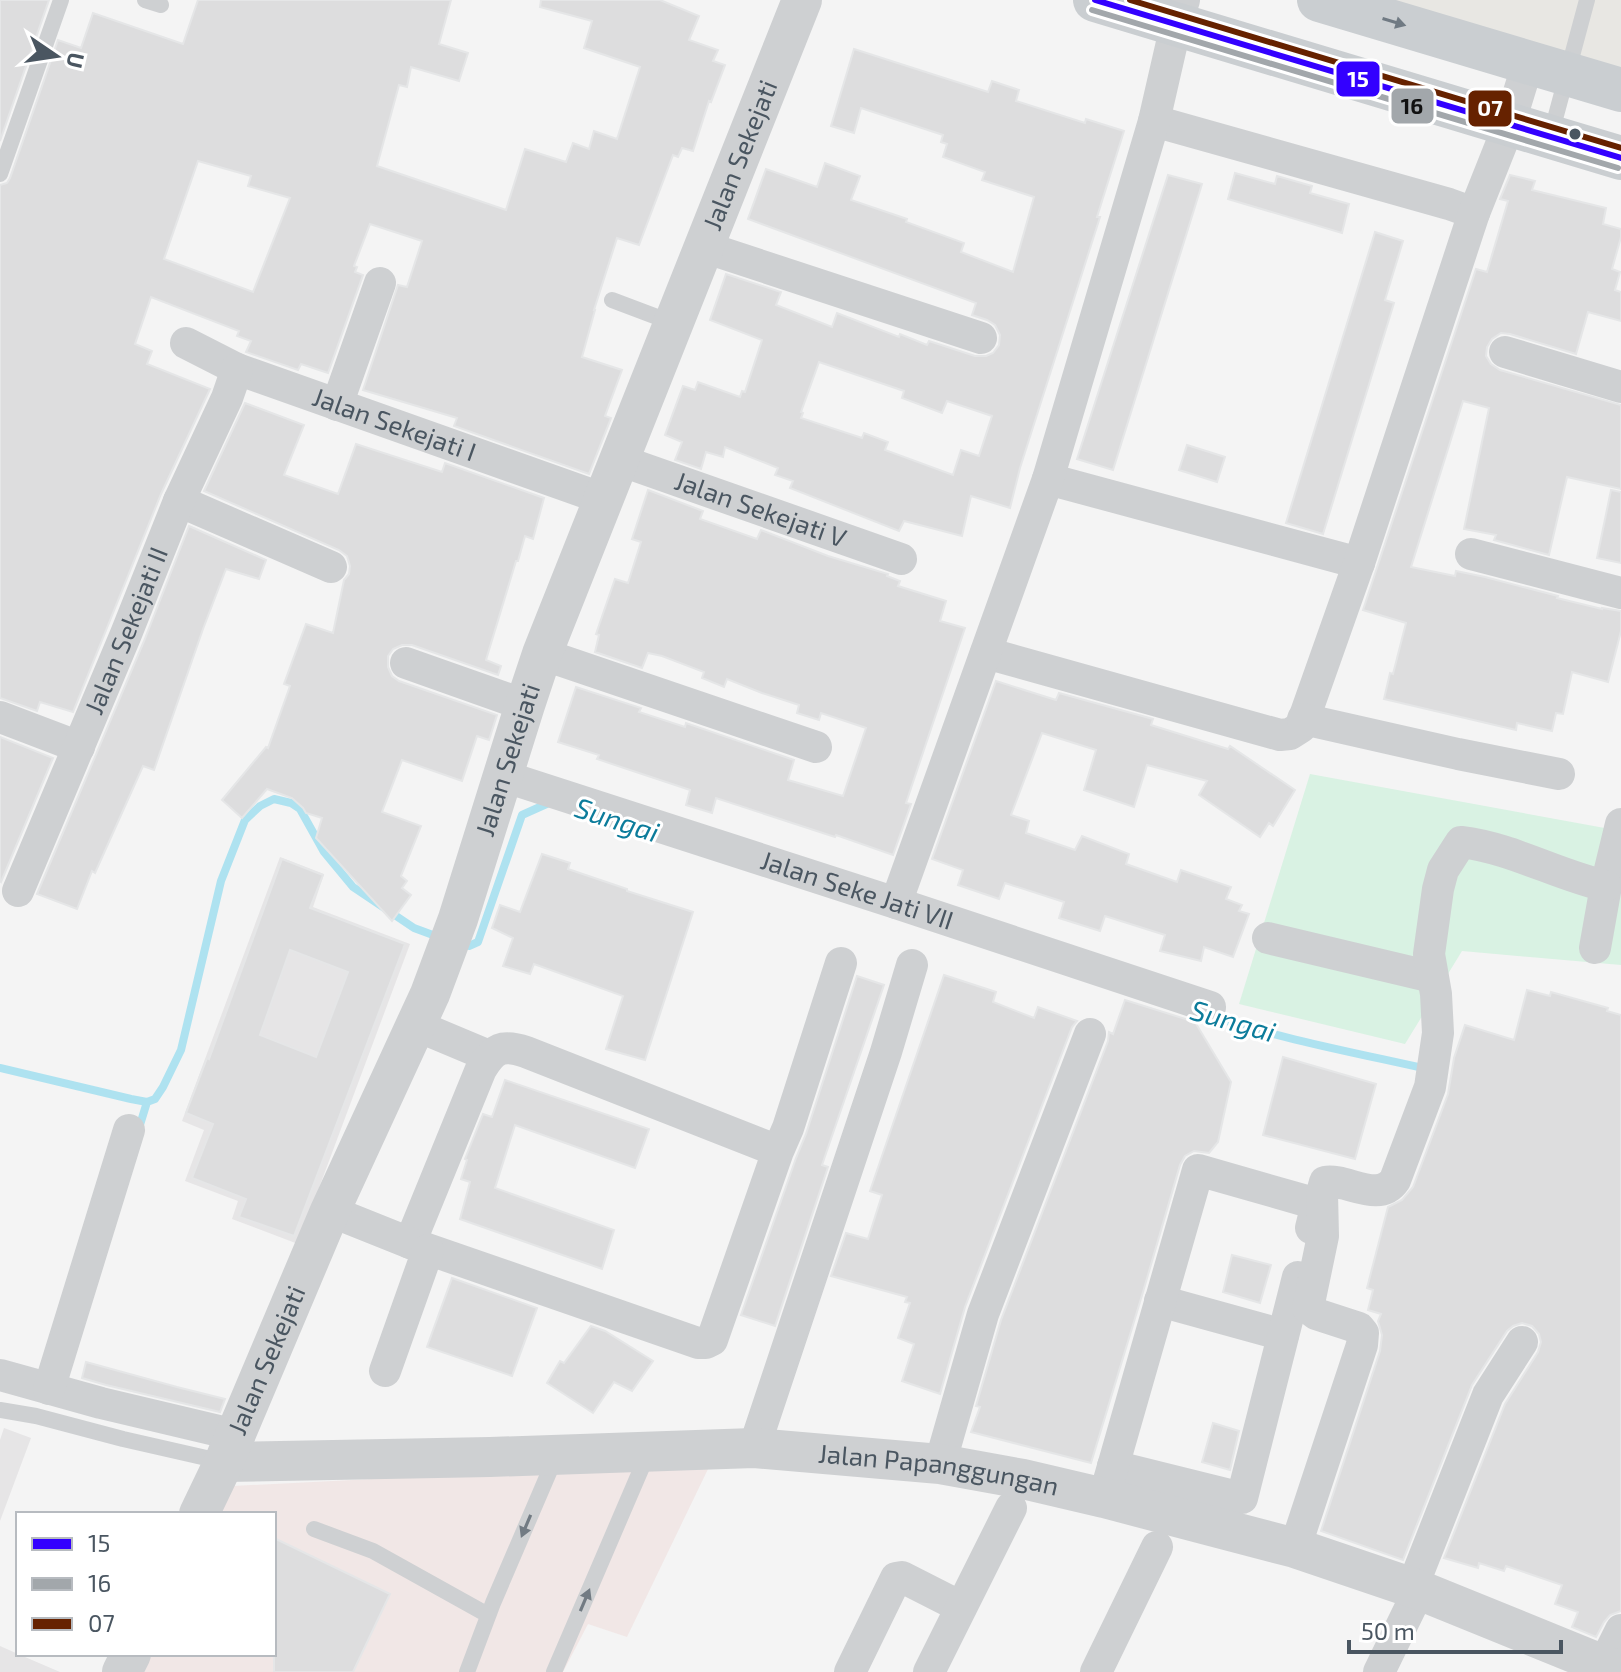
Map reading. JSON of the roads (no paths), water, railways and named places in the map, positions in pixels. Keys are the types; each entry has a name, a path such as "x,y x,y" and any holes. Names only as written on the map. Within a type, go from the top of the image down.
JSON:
{"main road":[{"path":"1095,0 1180,12 1509,125 1621,158"},
{"path":"1319,0 1548,69 1619,82"}],"street":[{"name":"Jalan Sekejati","path":"200,1512 330,1211 430,994 452,935 542,654 802,0"},
{"path":"896,903 1048,479 1154,121 1180,12"},
{"path":"986,653 1280,735 1290,734 1301,727 1359,563 1474,213 1509,125 1548,69"},
{"path":"1154,121 1474,213"},
{"path":"704,247 981,338"},
{"path":"337,405 380,283"},
{"name":"Jalan Sekejati I","path":"186,343 237,369 604,499"},
{"path":"1505,352 1621,387"},
{"name":"Jalan Sekejati II","path":"18,891 179,501 227,398 237,369"},
{"name":"Jalan Sekejati V","path":"619,460 901,559"},
{"path":"1048,479 1359,563"},
{"path":"179,501 331,567"},
{"path":"1471,554 1621,593"},
{"path":"542,654 816,747"},
{"path":"406,663 525,705"},
{"path":"0,717 79,747"},
{"path":"1303,719 1559,774"},
{"name":"Jalan Seke Jati VII","path":"503,776 1210,1007"},
{"path":"1595,948 1621,824"},
{"path":"1295,1548 1362,1345 1363,1333 1359,1328 1316,1314 1308,1308 1323,1236 1322,1193 1325,1182 1331,1181 1367,1190 1390,1187 1430,1087 1438,1033 1436,994 1429,954 1443,870 1461,842 1508,853 1606,886"},
{"path":"1268,938 1432,977"},
{"path":"330,1211 419,1247 698,1343 706,1343 712,1340 788,1128 841,963"},
{"path":"754,1448 912,965"},
{"path":"415,1025 489,1056"},
{"path":"940,1464 983,1314 1090,1034"},
{"path":"385,1371 419,1247 481,1069 489,1056 500,1049 513,1048 778,1151"},
{"path":"49,1389 129,1130"},
{"path":"1198,1170 1317,1204 1242,1498 1108,1482 1160,1301 1198,1170"},
{"path":"1160,1301 1283,1335"},
{"path":"1379,1672 1416,1589 1488,1395 1522,1342"},
{"path":"0,1375 101,1403 230,1448"},
{"name":"Jalan Papanggungan","path":"230,1448 557,1455 754,1448 940,1464 1023,1479 1108,1482 1615,1655"},
{"path":"929,1672 1011,1508"},
{"path":"1096,1672 1157,1547"},
{"path":"850,1672 896,1578 902,1577 961,1607"}],"lane":[{"path":"0,174 61,0"},
{"path":"145,0 161,5"},
{"path":"1550,137 1548,69 1587,0"},
{"path":"612,300 673,323"},
{"path":"0,1410 36,1416 123,1439 230,1448"},
{"path":"554,1672 648,1452"},
{"path":"467,1672 488,1615 557,1455"},
{"path":"314,1529 373,1551 488,1615"}],"waterway":[{"name":"Sungai","path":"0,1068 131,1099 147,1102 155,1099 181,1050 221,881 245,820 260,806 274,799 300,809 324,852 353,887 414,928 441,938"},
{"name":"Sungai","path":"462,944 469,946 478,942 522,815 551,802"},
{"name":"Sungai","path":"1210,1016 1289,1038 1423,1068"},
{"path":"139,1128 147,1102"}]}
